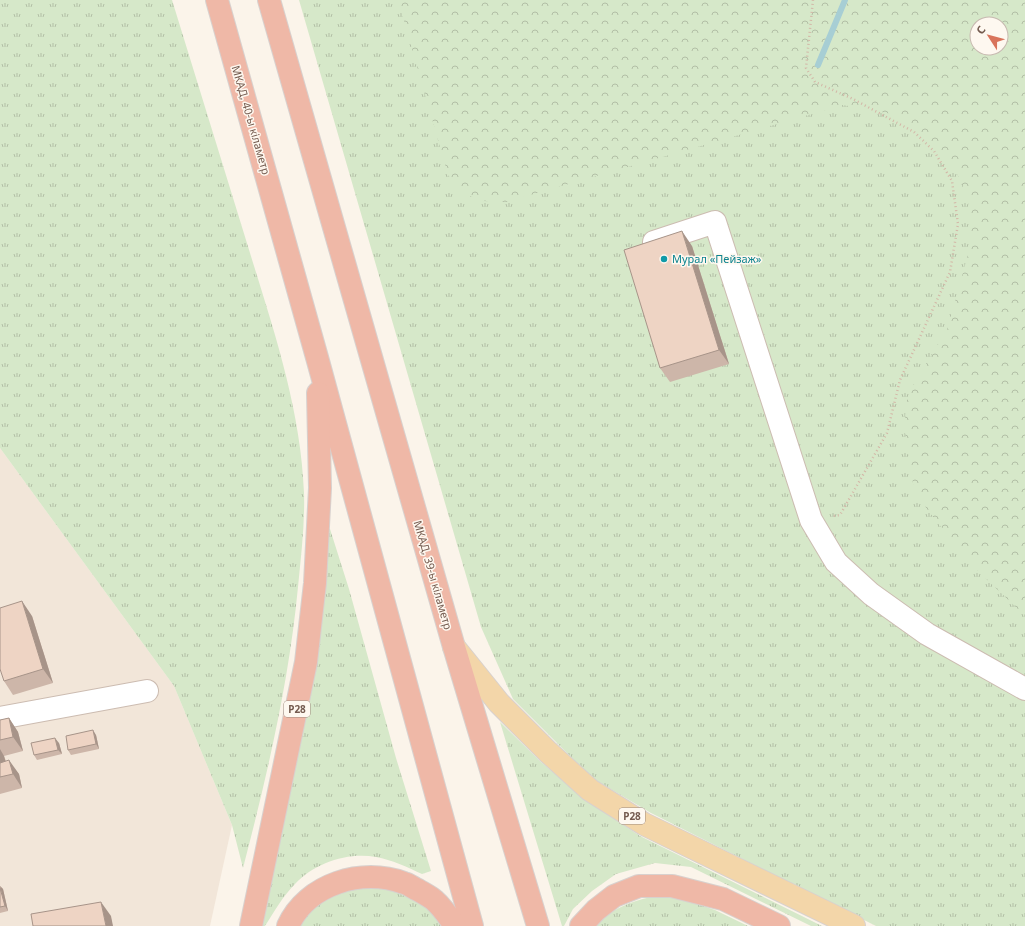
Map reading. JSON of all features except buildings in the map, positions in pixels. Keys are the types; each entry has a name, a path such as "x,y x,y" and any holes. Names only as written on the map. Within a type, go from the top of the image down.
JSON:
{"highway":[{"name":"МКАД, 40-ы кіламетр","path":"217,0 318,361"},
{"name":"МКАД, 39-ы кіламетр","path":"270,0 454,647 538,926"},
{"name":"Р28","path":"251,926 306,662 315,583 320,488 318,361"},
{"path":"318,361 472,926"},
{"path":"288,926 291,920 308,900 320,890 340,881 367,877 389,879 405,883 434,899 455,926"},
{"path":"581,926 596,910 614,896 639,886 672,886 723,899 779,926"}],"main road":[{"name":"Р28","path":"454,647 499,703 548,752 590,790 644,824 854,926"}],"street":[{"path":"643,246 715,222 811,520 836,562 871,594 927,634 1025,689"},
{"path":"0,718 147,691"}],"path":[{"path":"811,520 840,515 887,433 900,380 950,272 958,224 952,181 934,151 914,132 854,98 815,82 806,68 813,0"}],"shaded area":[{"path":"0,448 174,686 232,825 210,926 0,926"}],"green space":[{"path":"0,0 172,0 277,341 298,431 304,493 303,528 294,623 283,693 269,764 243,868 232,825 174,686 0,448"},
{"path":"299,0 1025,0 1025,926 876,926 651,813 592,778 513,699 481,627"},
{"path":"398,0 1025,0 1025,616 976,569 929,512 914,490 904,426 907,400 916,380 947,330 972,240 968,198 955,169 936,147 918,130 892,114 843,105 506,202 483,201 462,193 448,175"},
{"path":"326,528 330,529 349,589 396,758 431,871 422,874 405,866 376,857 354,856 332,861 312,870 295,884 279,904 265,926 258,926"},
{"path":"500,722 541,762 582,797 640,836 822,926 811,926 691,867 655,863 616,874 592,891 573,909 564,926 562,926"},
{"path":"389,882 430,907 445,926 291,926 322,894"},
{"path":"655,896 674,896 715,910 748,926 597,926 608,914 615,910 638,900"}],"waterway":[{"path":"818,65 845,0"}],"place":[{"name":"Мурал «Пейзаж»","path":"664,259"}]}
